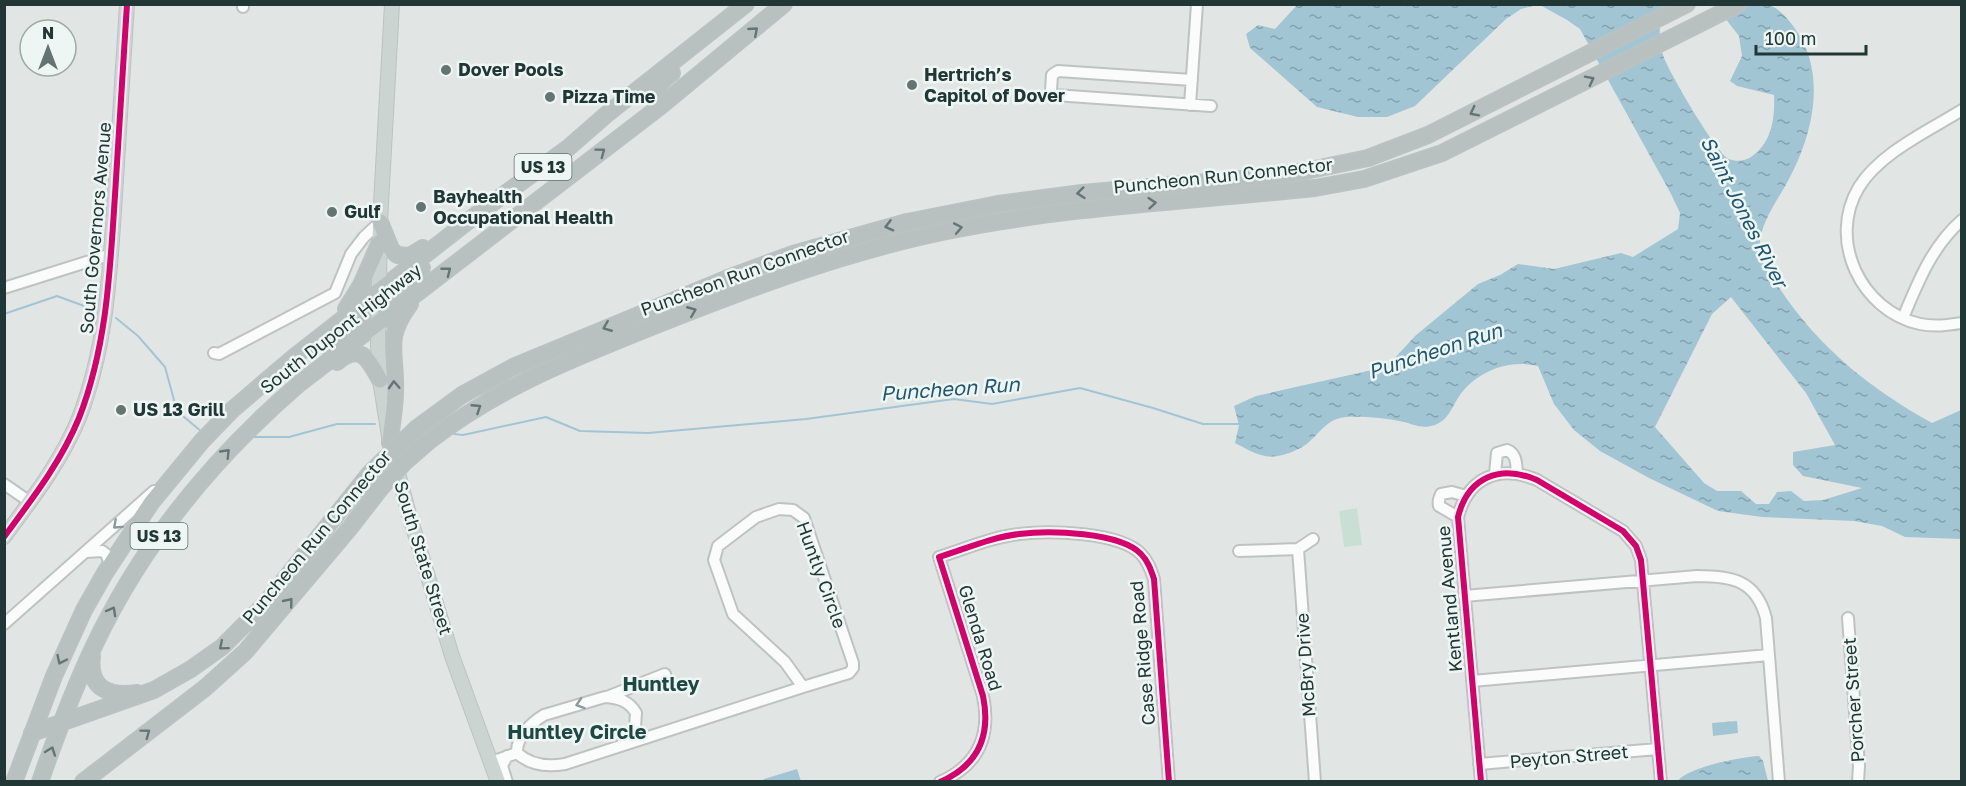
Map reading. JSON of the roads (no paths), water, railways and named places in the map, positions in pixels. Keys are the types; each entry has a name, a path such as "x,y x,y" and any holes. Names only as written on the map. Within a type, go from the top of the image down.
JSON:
{"highway":[{"name":"South Dupont Highway","path":"14,782 54,676 105,573 135,525 175,471 232,410 335,324 568,148 607,114 746,4"},
{"name":"South Dupont Highway","path":"40,782 62,721 114,606 164,530 213,467 260,418 300,383 662,105 784,4"},
{"name":"Puncheon Run Connector","path":"32,733 62,721 120,704 154,690 191,669 236,635 309,551 369,474 417,428 462,395 540,354 728,278 820,246 907,222 998,204 1082,193 1283,174 1351,162 1387,152 1428,135 1688,4"},
{"name":"Puncheon Run Connector","path":"83,782 205,688 245,652 405,462 429,441 498,395 550,368 750,288 845,256 924,236 1017,218 1315,188 1364,179 1403,168 1442,153 1739,4"},
{"path":"662,105 657,92 665,78 714,38 733,16"},
{"path":"378,323 399,291 423,268 501,206 568,148"},
{"path":"380,222 391,249 397,255 405,257 418,252 477,215"},
{"path":"335,324 361,285 380,242"},
{"path":"390,443 395,391 392,339 402,316 424,288"},
{"path":"300,383 358,320 380,290"},
{"path":"260,418 348,354 359,354 368,358 380,381"},
{"path":"94,646 91,666 99,687 110,693 122,695 154,690"}],"main road":[{"name":"South Governors Avenue","path":"4,537 53,469 78,419 95,373 108,301 127,4"},
{"name":"South State Street","path":"392,4 380,222 378,323 380,381 390,443 409,514 453,656 498,782"}],"street":[{"path":"1190,105 1197,4"},
{"path":"1192,80 1058,71 1052,75 1051,91 1055,95 1211,106"},
{"path":"1962,111 1879,164 1859,188 1850,207 1847,237 1849,252 1858,279 1878,303 1903,318 1932,326 1962,323"},
{"path":"1903,318 1920,277 1937,247 1962,220"},
{"path":"214,353 219,354 335,293 351,254 380,222"},
{"path":"4,288 112,254"},
{"path":"1517,474 1513,452 1502,450 1497,453 1495,474 1517,474 1537,480 1623,531 1636,546 1641,560 1661,782"},
{"path":"4,624 175,471"},
{"name":"Kentland Avenue","path":"1480,782 1458,517 1466,496 1483,479 1495,474"},
{"path":"4,483 30,502"},
{"name":"Kentland Avenue","path":"1458,517 1439,507 1439,497 1445,492 1466,496"},
{"name":"Huntly Circle","path":"512,755 539,764 557,765 849,673 853,668 853,663 804,518 793,510 779,509 756,517 718,546 714,560 733,614 785,662 802,687"},
{"name":"Case Ridge Road","path":"939,557 1004,537 1038,533 1073,534 1114,540 1142,554 1150,566 1154,579 1169,782"},
{"path":"1239,551 1298,549 1313,539"},
{"name":"McBry Drive","path":"1298,549 1315,782"},
{"path":"86,552 102,551 106,554 109,561 105,573"},
{"name":"Glenda Road","path":"939,557 986,711 982,741 975,756 951,777 940,782"},
{"path":"1464,596 1716,576 1743,583 1757,596 1766,618 1779,782"},
{"name":"Porcher Street","path":"1848,618 1859,766 1858,782"},
{"path":"1472,681 1769,655"},
{"path":"507,782 502,766 512,755 525,732 537,720 665,674"},
{"path":"605,697 628,702 636,713 640,726 646,732 663,732"},
{"path":"621,745 632,732 637,719"},
{"name":"Peyton Street","path":"1479,764 1658,749"},
{"path":"491,762 512,755"}],"water":[{"name":"Saint Jones River","path":"1751,3 1768,5 1783,14 1792,25 1802,40 1813,74 1812,110 1804,146 1797,163 1764,224 1760,243 1761,259 1771,277 1812,330 1867,381 1932,423 1961,410 1961,539 1905,537 1882,526 1854,521 1762,517 1718,511 1649,478 1600,451 1574,430 1554,404 1538,366 1527,364 1504,366 1473,381 1458,398 1446,417 1435,425 1421,426 1369,417 1340,418 1327,424 1302,447 1290,453 1270,457 1250,451 1235,443 1239,425 1234,406 1256,396 1372,370 1394,359 1415,336 1478,284 1518,264 1554,269 1621,253 1633,257 1678,229 1680,213 1671,194 1580,29 1540,5 1664,5 1660,36 1661,49 1666,63 1714,143 1729,159 1737,161 1751,157 1764,145 1773,121 1774,95 1737,86 1730,81 1742,56 1739,36 1721,13 1722,5","holes":["1731,297 1806,393 1835,445 1793,452 1793,465 1803,476 1862,488 1823,500 1804,501 1791,491 1777,492 1769,504 1756,504 1741,491 1717,491 1704,483 1655,427 1712,314"]},
{"path":"1298,4 1537,5 1521,9 1506,19 1415,106 1387,117 1358,117 1317,107 1250,48 1246,34 1258,25 1275,29"},
{"path":"1737,721 1738,733 1713,736 1712,723"},
{"path":"1759,756 1763,761 1768,781 1678,781 1692,771 1703,767"},
{"path":"797,769 801,781 763,780 764,779"}],"waterway":[{"name":"Puncheon Run","path":"4,314 57,296 95,310"},
{"name":"Puncheon Run","path":"116,318 138,336 165,367 177,411 202,432"},
{"name":"Puncheon Run","path":"454,434 463,435 546,417 580,431 648,433 806,419 954,399 992,404 1080,388 1203,424 1241,424"},
{"name":"Puncheon Run","path":"251,437 289,437 337,424 375,424"}],"place":[{"name":"Dover Pools","path":"446,70"},
{"name":"Hertrich’s Capitol of Dover","path":"912,85"},
{"name":"Pizza Time","path":"550,97"},
{"name":"Bayhealth Occupational Health","path":"421,207"},
{"name":"Gulf","path":"332,212"},
{"name":"US 13 Grill","path":"121,410"}],"district":[{"name":"Huntley","path":"661,684"},
{"name":"Huntley Circle","path":"577,732"}]}
